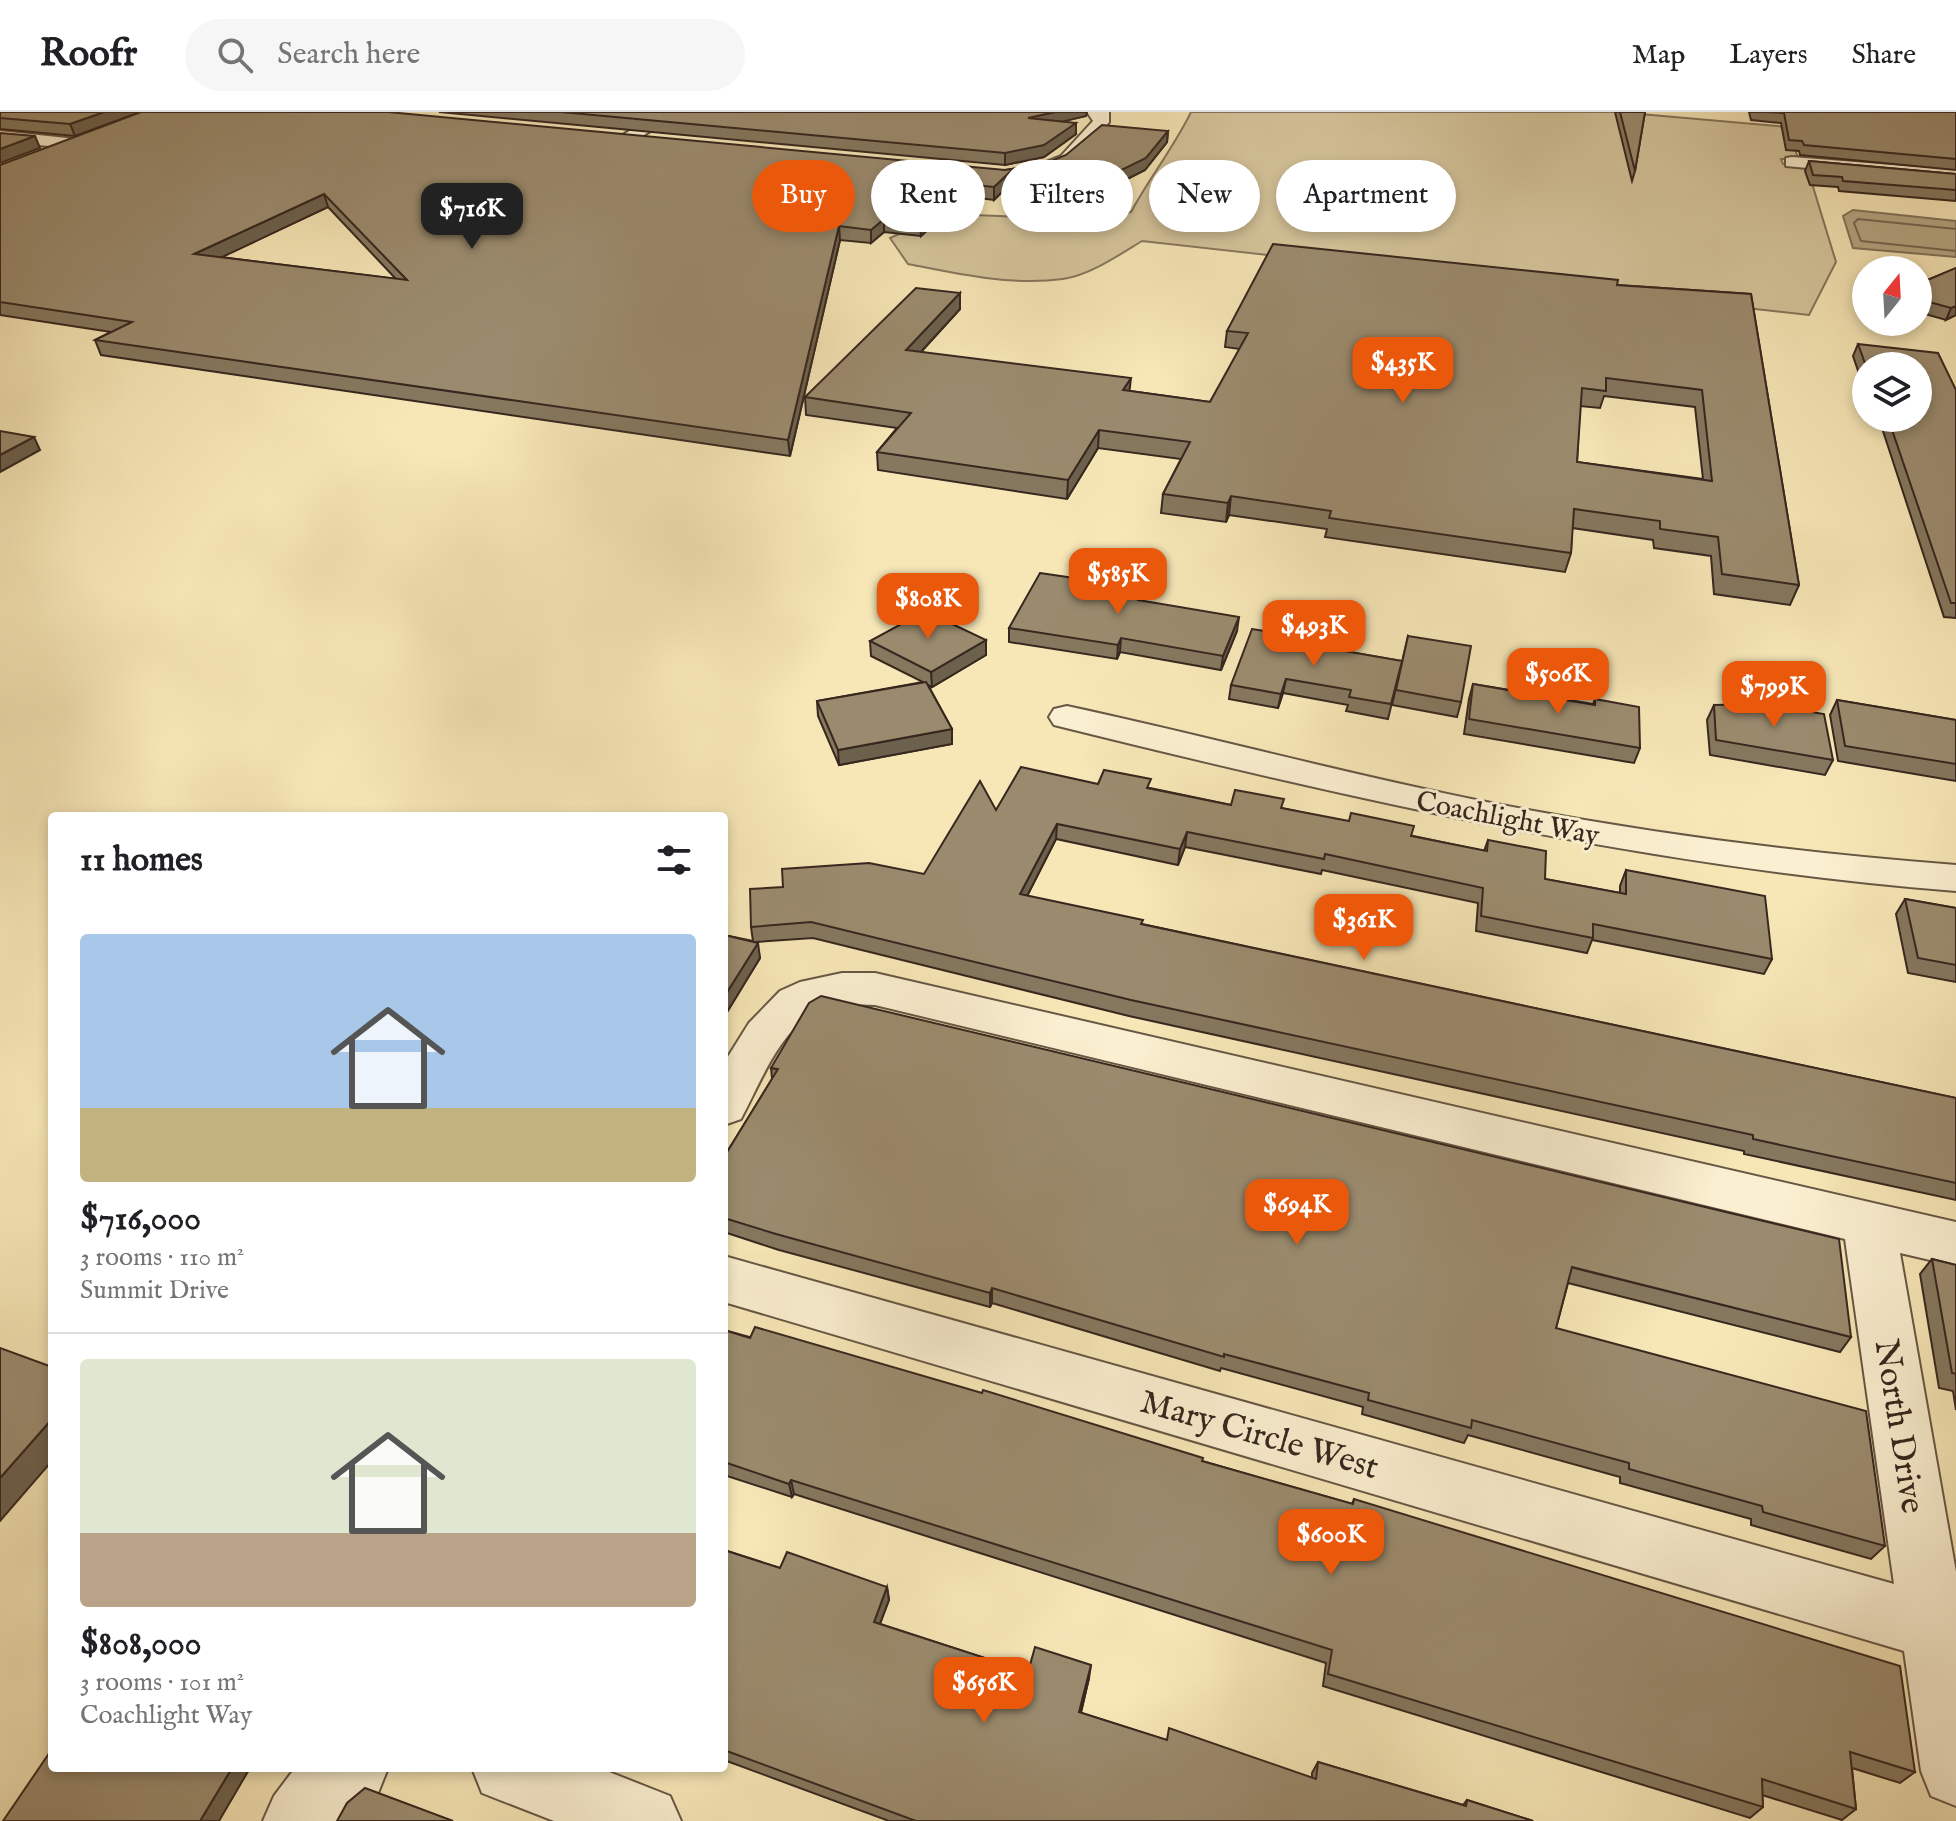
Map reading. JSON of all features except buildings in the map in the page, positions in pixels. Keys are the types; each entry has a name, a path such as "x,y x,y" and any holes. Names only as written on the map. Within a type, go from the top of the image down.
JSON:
{"street":[{"path":"658,142 620,138 672,112"},
{"path":"1067,160 1099,114"},
{"path":"0,136 77,144"},
{"path":"1792,162 1956,176"},
{"name":"Coachlight Way","path":"1067,717 1416,800 1581,831 1733,857 1956,878"},
{"path":"728,1099 773,1022 791,1004 815,991 844,986 875,989 1956,1244"},
{"name":"North Drive","path":"1869,1224 1945,1631 1956,1771"},
{"name":"Mary Circle West","path":"728,1280 1945,1631"},
{"path":"299,1821 324,1788 347,1772"},
{"path":"517,1772 645,1821"}],"shaded area":[{"path":"1191,112 1617,112 1799,128 1796,153 1799,159 1781,159 1783,164 1803,165 1810,177 1836,262 1809,315 1142,241 1104,264 1073,277 1043,281 1004,280 908,264 890,238 903,232 985,232 985,215 1001,216 1001,232 1133,232 1133,209 1149,182 1149,232 1260,232 1260,160 1163,160"}],"water":[{"path":"1853,210 1956,221 1956,257 1853,248 1843,216"}]}
